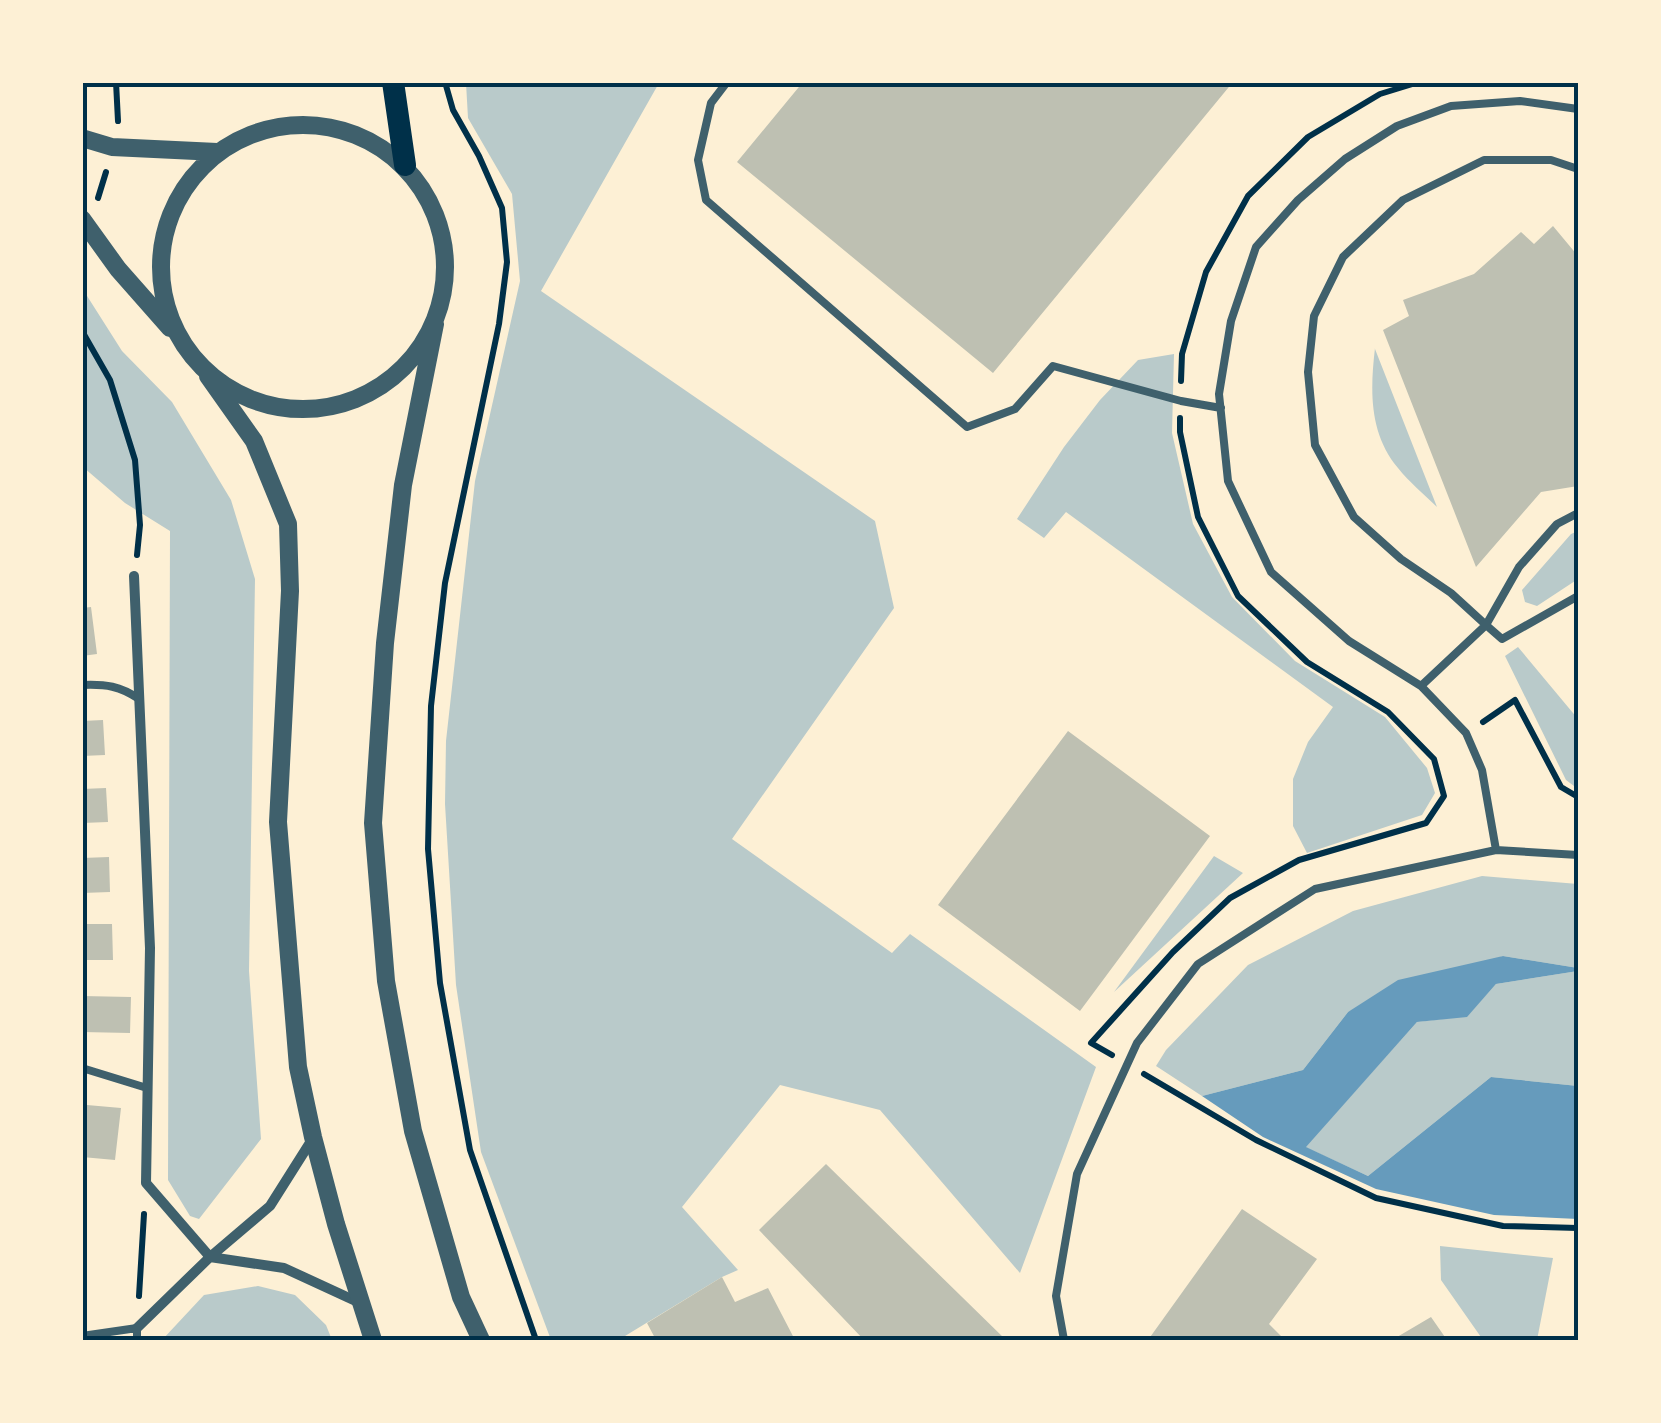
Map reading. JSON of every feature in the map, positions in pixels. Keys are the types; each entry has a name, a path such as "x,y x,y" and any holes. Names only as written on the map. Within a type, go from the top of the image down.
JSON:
{"main road":[{"path":"393,82 405,165"}],"street":[{"path":"177,336 161,288 163,236 182,190 217,152 262,130 313,124 363,136 405,165 430,199 444,239 446,282 402,485 384,643 373,823 386,981 413,1132 461,1297 480,1340"},
{"path":"82,138 112,147 217,152"},
{"path":"82,219 118,269 208,376 254,441 288,524 290,591 278,822 298,1067 336,1224 373,1340"},
{"path":"208,376 255,403 308,411 361,399 406,369 436,324"},
{"path":"134,576 150,948 146,1182 210,1257 284,1268 361,1303"},
{"path":"137,1334 210,1257 270,1206 313,1137"}],"lane":[{"path":"727,82 711,103 698,160 706,200 966,426 1015,409 1053,366 1221,408"},
{"path":"1496,850 1482,770 1466,734 1420,686 1349,641 1271,572 1228,481 1219,394 1231,322 1256,247 1298,200 1345,159 1397,126 1451,106 1520,101 1578,109"},
{"path":"1578,169 1551,160 1484,160 1403,200 1343,256 1314,316 1308,372 1315,445 1354,517 1401,559 1451,593 1502,640 1578,596"},
{"path":"1420,686 1486,625 1519,567 1557,524 1578,512"},
{"path":"82,686 122,687 140,699"},
{"path":"1064,1340 1056,1296 1077,1174 1136,1042 1198,964 1315,889 1496,850 1578,856"},
{"path":"82,1068 147,1088"},
{"path":"82,1336 137,1334"}],"path":[{"path":"445,82 453,110 480,156 502,208 507,262 499,324 445,583 431,706 428,849 440,983 470,1150 536,1340"},
{"path":"1299,860 1426,823 1444,796 1434,758 1388,712 1307,662 1238,596 1198,517 1180,432 1182,354 1206,272 1248,196 1308,138 1380,94 1419,82"},
{"path":"82,331 110,380 134,460 140,525 134,576"},
{"path":"1434,758 1515,700 1561,788 1578,798"},
{"path":"1147,1076 1256,1140 1376,1198 1503,1226 1578,1228"},
{"path":"137,1334 146,1182"}],"shaded area":[{"path":"466,83 659,83 541,291 875,521 894,608 732,839 892,953 910,934 1096,1067 1020,1273 880,1110 780,1085 682,1207 738,1270 625,1336 627,1340 551,1340 481,1152 456,985 445,804 446,741 475,481 520,281 512,194 468,118"},
{"path":"82,288 122,351 172,402 231,500 255,579 249,971 261,1139 199,1219 190,1216 168,1180 170,531 125,503 83,467"},
{"path":"1375,348 1437,507 1402,473 1381,441 1372,396"},
{"path":"1174,354 1172,433 1193,524 1232,597 1295,661 1385,717 1427,768 1435,793 1422,815 1307,853 1293,826 1293,779 1308,742 1333,707 1066,512 1044,538 1017,519 1064,447 1100,400 1138,360"},
{"path":"1578,531 1578,579 1537,606 1525,602 1522,590 1571,534"},
{"path":"1518,647 1578,719 1578,789 1566,780 1505,656"},
{"path":"1214,856 1243,873 1114,992"},
{"path":"1482,876 1578,884 1578,968 1503,956 1348,1012 1303,1070 1202,1096 1156,1066 1166,1050 1248,965 1353,911"},
{"path":"1578,971 1578,1086 1491,1077 1368,1176 1305,1147 1417,1022 1467,1016 1496,984"},
{"path":"1440,1246 1553,1258 1537,1340 1483,1340 1441,1280"},
{"path":"258,1286 295,1295 326,1325 332,1340 162,1340 204,1295"}],"water":[{"path":"1503,956 1578,971 1496,984 1467,1017 1417,1022 1306,1147 1368,1176 1491,1077 1578,1086 1578,1219 1494,1215 1376,1189 1263,1137 1202,1096 1303,1070 1348,1012 1398,980"}],"building":[{"path":"803,82 1233,82 993,373 737,162"},
{"path":"1553,226 1578,256 1578,486 1541,492 1476,567 1383,330 1409,316 1403,300 1474,274 1521,232 1534,244"},
{"path":"91,607 97,654 82,656 82,608"},
{"path":"103,720 105,755 82,756 82,721"},
{"path":"1068,731 1210,836 1080,1011 938,905"},
{"path":"106,788 108,822 82,823 82,789"},
{"path":"109,857 110,892 82,893 82,858"},
{"path":"82,924 112,924 113,960 82,960"},
{"path":"82,996 131,997 130,1033 82,1032"},
{"path":"87,1105 121,1108 115,1160 82,1157"},
{"path":"826,1164 1006,1340 864,1340 759,1230"},
{"path":"1242,1209 1317,1259 1269,1324 1285,1340 1148,1340"},
{"path":"722,1277 735,1302 768,1288 795,1340 656,1340 647,1323"},
{"path":"1431,1317 1447,1340 1392,1340"}]}
